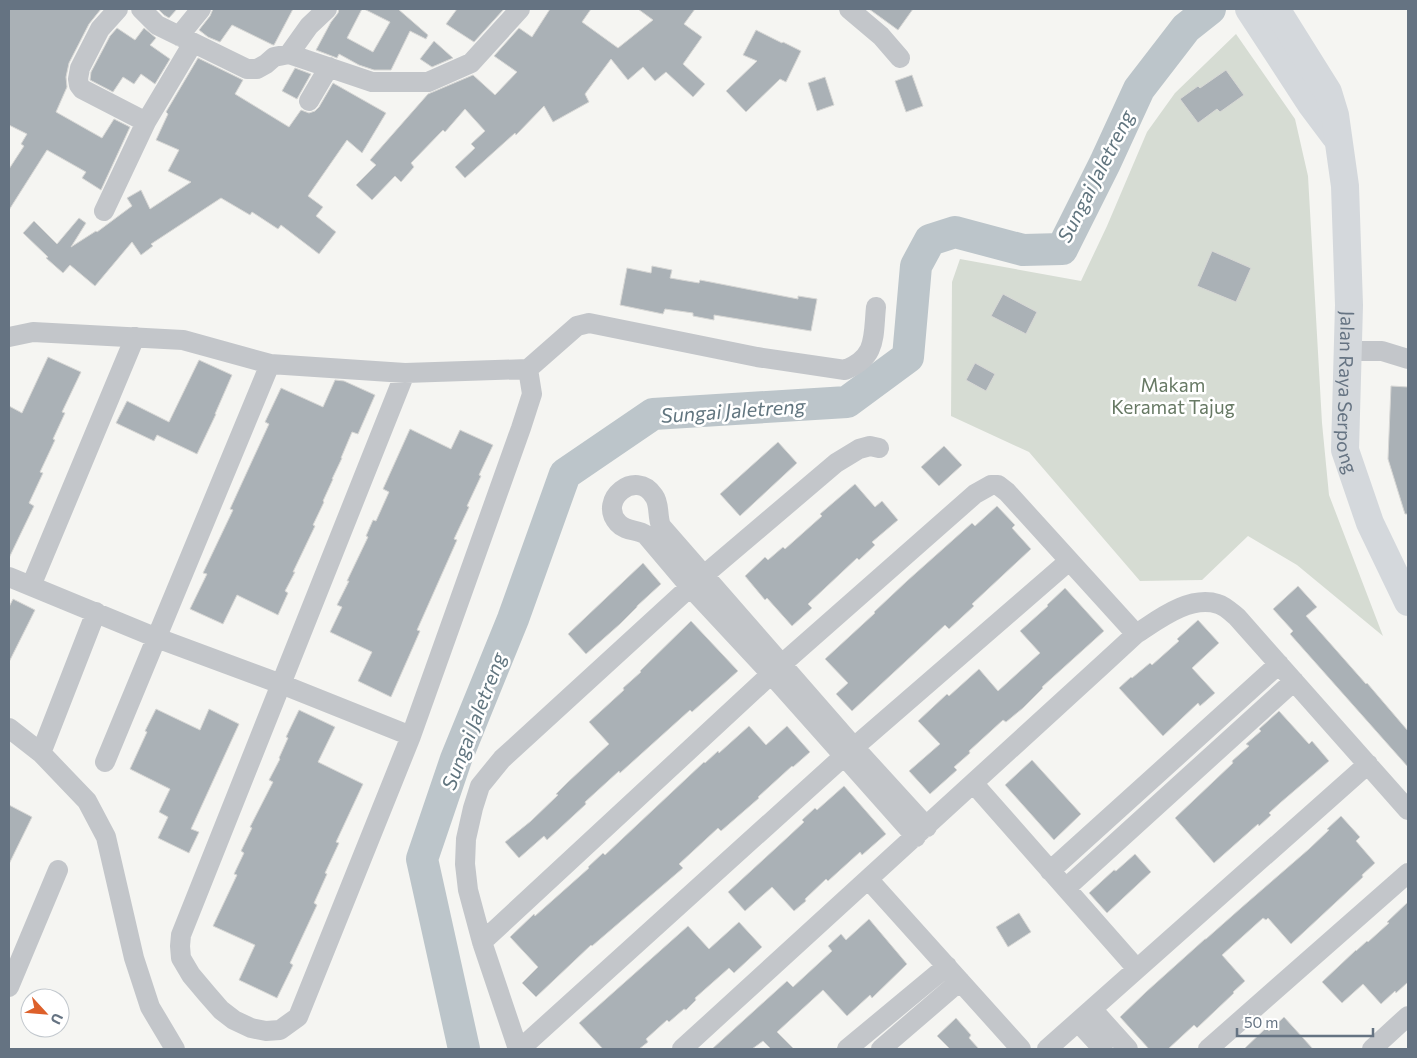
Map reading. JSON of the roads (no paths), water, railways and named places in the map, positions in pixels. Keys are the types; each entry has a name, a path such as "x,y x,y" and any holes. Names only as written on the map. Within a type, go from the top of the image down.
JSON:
{"main road":[{"name":"Jalan Raya Serpong","path":"1248,9 1284,42 1328,92 1335,114 1344,186 1349,305 1345,450 1370,523 1408,602"},
{"name":"Jalan Raya Serpong","path":"1276,9 1284,42"}],"street":[{"path":"118,9 100,29 80,68 79,85 82,89 146,122"},
{"path":"141,9 157,25 247,69 257,69 274,57 289,54 372,82 428,82 471,63 520,9"},
{"path":"104,211 146,122 175,76 186,39 200,9"},
{"path":"289,54 309,26 327,9"},
{"path":"850,9 881,36 900,58"},
{"path":"309,101 329,67"},
{"path":"9,337 33,332 183,340 270,364 405,373 528,369 577,326 589,323 757,357 845,370 857,365 866,357 872,345 876,307"},
{"path":"31,586 135,337"},
{"path":"1347,351 1382,351 1408,359"},
{"path":"105,762 270,364"},
{"path":"405,373 181,935 181,958 191,975 221,1010 234,1020 251,1028 266,1031 280,1030 298,1017 411,736 521,428 532,394 528,369"},
{"path":"879,448 870,446 859,449 836,463 697,581 502,759 480,786 466,839 465,864 468,890 482,942 519,1049 849,751 1069,561"},
{"path":"697,581 661,526 658,519 656,499 649,489 636,485 618,492 612,511 619,524 624,528 646,535 697,581 921,832"},
{"path":"482,942 776,669 975,494 991,485 998,485 1006,492 1136,634"},
{"path":"9,577 157,638 281,684 411,736"},
{"path":"682,1049 1136,634 1176,609 1200,603 1213,603 1220,604 1237,616 1408,810"},
{"path":"41,753 96,612"},
{"path":"1050,871 1279,664"},
{"path":"1066,888 1294,681"},
{"path":"9,728 41,753 87,801 106,837 134,958 150,1007 175,1049"},
{"path":"1047,1049 1368,764"},
{"path":"974,784 1137,969"},
{"path":"9,987 58,870"},
{"path":"1208,1049 1408,873"},
{"path":"868,879 1021,1049"},
{"path":"846,1049 947,966"},
{"path":"881,1049 960,981"},
{"path":"1085,1016 1103,1049"},
{"path":"1085,1016 1128,1049"},
{"path":"1372,1049 1408,1016"}],"waterway":[{"name":"Sungai Jaletreng","path":"464,1049 422,859 456,759 513,619 565,474 653,414 847,402 908,357 916,266 930,240 955,232 1023,250 1062,249 1139,89 1186,28 1210,9"}],"park label":[{"name":"Makam Keramat Tajug","path":"1173,395"}]}
